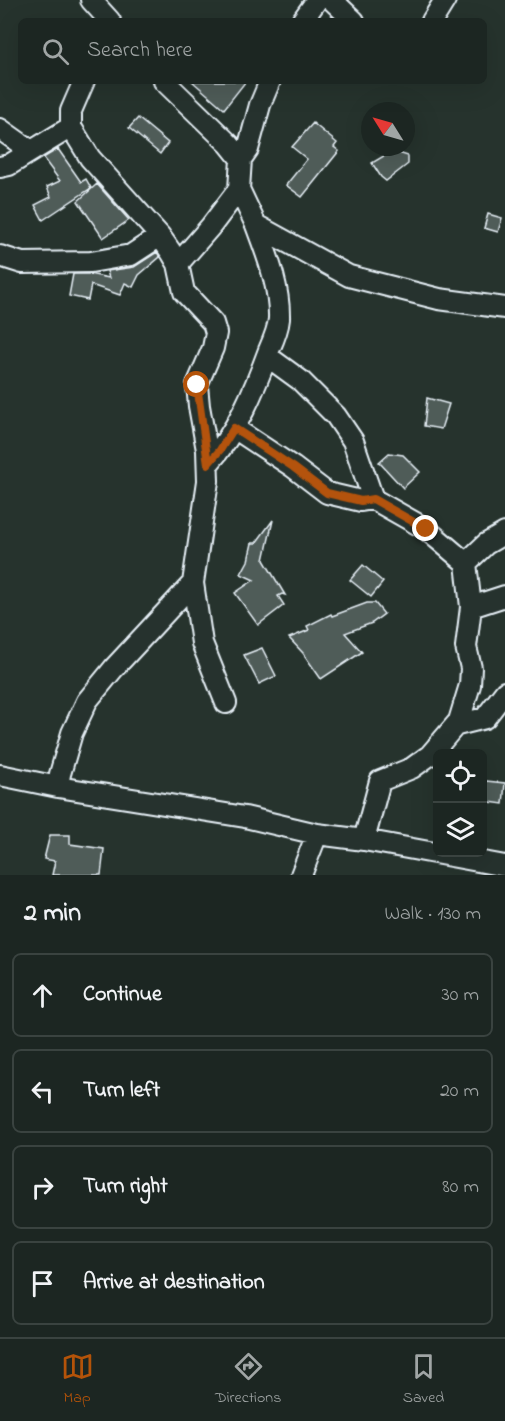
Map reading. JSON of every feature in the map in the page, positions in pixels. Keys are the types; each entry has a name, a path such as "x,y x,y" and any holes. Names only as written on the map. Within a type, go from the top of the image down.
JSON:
{"street":[{"path":"91,0 107,18"},
{"path":"304,18 317,0"},
{"path":"332,0 351,18"},
{"path":"434,18 445,0"},
{"path":"83,84 71,111 71,127 90,159 159,236 178,264 184,292 213,323 216,333 213,348 197,385 208,464 206,502 193,583 202,643 226,703"},
{"path":"167,84 229,144 241,159"},
{"path":"208,464 234,428 258,380 279,321 268,255 239,189 241,159 248,149 260,105 269,84"},
{"path":"0,167 9,165 71,127"},
{"path":"0,129 31,151"},
{"path":"178,264 239,189"},
{"path":"256,225 349,276 439,299 505,308"},
{"path":"0,256 22,263 91,262 131,255 159,236"},
{"path":"267,356 300,380 336,416 353,441 373,499"},
{"path":"234,428 293,467 327,493 361,501 373,499 426,529 466,562 471,607 466,647 471,668 470,685 457,725 430,755 412,768 380,781 364,840"},
{"path":"466,562 486,544 505,533"},
{"path":"58,787 72,733 87,701 114,668 193,583"},
{"path":"471,607 505,596"},
{"path":"457,725 485,718 505,692"},
{"path":"0,775 58,787 245,817 317,834 364,840 505,866"},
{"path":"301,875 317,834"}],"building":[{"path":"195,84 244,84 224,109"},
{"path":"138,118 168,143 160,154 129,128"},
{"path":"313,123 337,143 334,147 339,151 302,197 286,185 307,159 292,147"},
{"path":"58,149 81,182 86,179 91,188 43,220 35,205 51,197 47,187 60,181 43,158"},
{"path":"384,156 408,156 408,164 386,181 372,163"},
{"path":"97,184 129,220 103,238 78,201"},
{"path":"488,214 502,218 498,232 484,228"},
{"path":"157,252 160,257 139,275 133,287 125,283 120,295 91,285 88,300 69,296 73,274 109,278 107,271 134,267"},
{"path":"427,398 449,404 441,429 424,426"},
{"path":"389,453 403,455 420,472 403,488 379,462"},
{"path":"273,520 264,560 285,595 278,596 284,605 258,625 235,593 254,580 241,574 248,561 252,543 256,543"},
{"path":"363,565 383,582 371,597 350,580"},
{"path":"367,603 375,603 384,614 372,623 345,633 362,652 321,679 303,653 289,638 309,630 307,626 331,614 332,616"},
{"path":"262,648 276,676 259,684 244,655"},
{"path":"487,781 505,783 503,804 487,802"},
{"path":"50,835 70,835 70,844 104,849 101,875 52,875 55,861 44,859"}],"route":[{"path":"197,385 208,464 234,428 293,467 327,493 361,501 373,499 426,529"}]}
